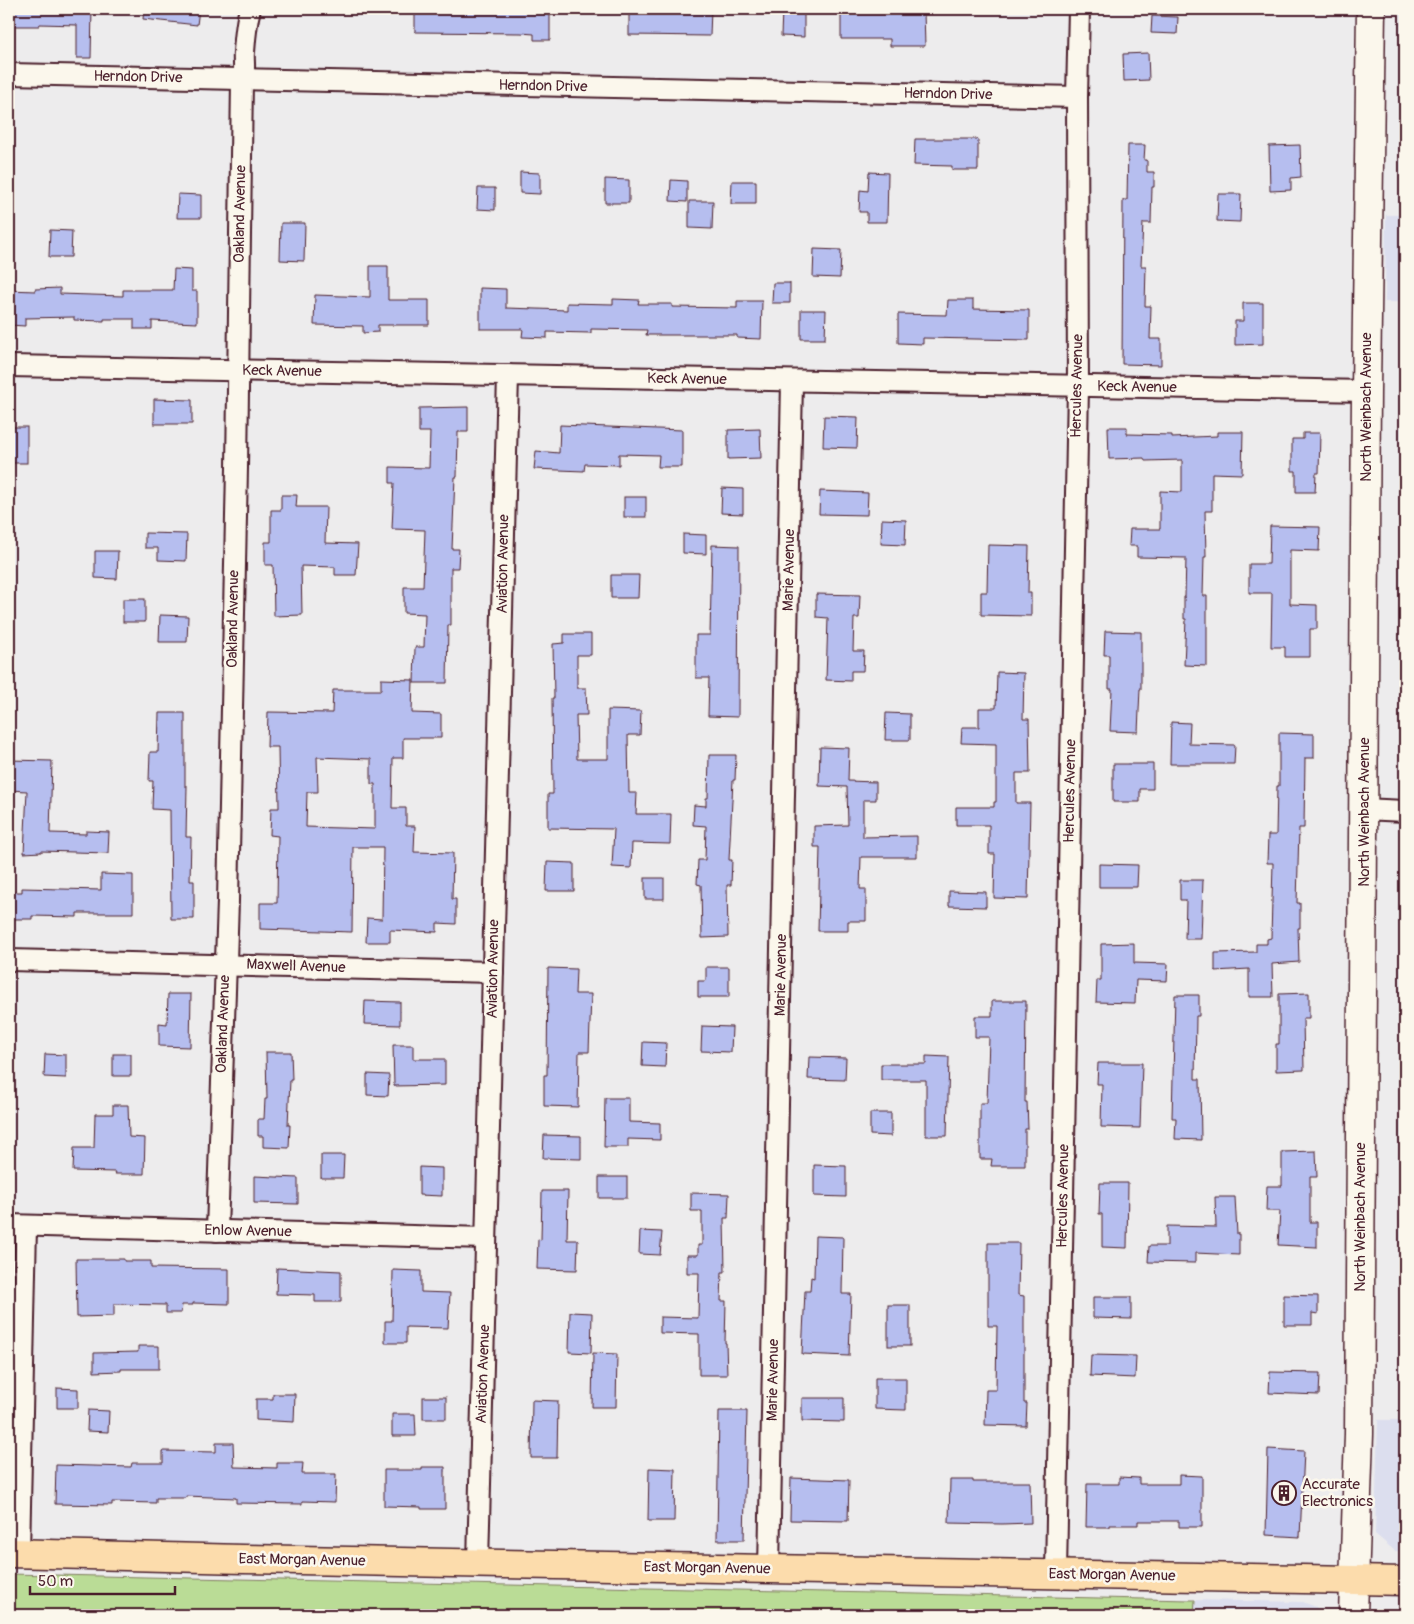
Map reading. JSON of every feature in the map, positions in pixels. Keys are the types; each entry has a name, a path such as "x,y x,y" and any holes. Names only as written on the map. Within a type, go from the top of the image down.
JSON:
{"main road":[{"name":"North Weinbach Avenue","path":"1353,1615 1359,1424 1366,391 1371,9"},
{"name":"East Morgan Avenue","path":"14,1553 1405,1581"}],"street":[{"name":"Oakland Avenue","path":"217,1231 228,901 242,79 245,74 244,53 247,18 250,9"},
{"name":"Hercules Avenue","path":"1056,1574 1078,386 1077,97 1079,9"},
{"name":"Herndon Drive","path":"9,74 1077,97"},
{"name":"Keck Avenue","path":"9,366 1366,391"},
{"name":"Aviation Avenue","path":"478,1562 508,375"},
{"name":"Marie Avenue","path":"770,1569 792,380"},
{"path":"1364,809 1405,811"},
{"name":"Maxwell Avenue","path":"9,960 493,972"},
{"path":"14,1553 18,1226"},
{"name":"Enlow Avenue","path":"18,1226 486,1238"}],"shaded area":[{"path":"1386,215 1405,215 1405,302 1385,302"},
{"path":"1378,1420 1405,1420 1405,1551 1395,1551 1375,1534"},
{"path":"1190,1600 1303,1602 1316,1607 1322,1615 1190,1615"}],"green space":[{"path":"9,1574 1195,1600 1194,1615 9,1615"}],"building":[{"path":"11,9 92,9 91,58 77,58 77,25 40,24 39,26 10,26"},
{"path":"144,9 199,9 197,25 143,19"},
{"path":"415,9 550,9 550,40 534,40 534,34 521,33 415,32"},
{"path":"675,9 711,9 710,36 629,35 629,12 675,13"},
{"path":"782,10 804,10 804,37 781,36"},
{"path":"924,12 925,46 890,46 890,39 841,39 841,14"},
{"path":"1152,16 1178,17 1177,34 1151,33"},
{"path":"1148,53 1149,80 1124,81 1123,54"},
{"path":"915,139 978,139 978,170 952,170 952,166 914,165"},
{"path":"1128,145 1145,145 1144,160 1147,160 1147,172 1154,172 1151,223 1143,223 1141,266 1146,266 1145,306 1151,306 1150,339 1161,339 1161,365 1122,364 1123,200 1127,200"},
{"path":"1300,145 1301,177 1291,178 1291,190 1270,191 1269,146"},
{"path":"520,172 540,173 540,194 520,193"},
{"path":"869,172 888,173 887,222 867,222 867,212 859,212 860,190 868,191"},
{"path":"605,179 629,180 629,203 605,203"},
{"path":"671,180 687,181 687,202 670,201"},
{"path":"732,181 756,181 756,204 731,204"},
{"path":"478,188 495,188 495,210 477,209"},
{"path":"178,194 201,195 201,218 177,218"},
{"path":"1218,194 1241,194 1240,222 1217,221"},
{"path":"689,201 713,201 712,229 689,228"},
{"path":"281,223 305,223 304,261 280,260"},
{"path":"50,230 72,231 71,257 49,257"},
{"path":"814,249 841,250 840,278 813,277"},
{"path":"370,266 388,266 388,300 429,300 429,325 378,325 378,332 363,333 363,326 314,325 315,295 370,297"},
{"path":"174,269 192,270 192,291 197,291 197,323 152,321 152,329 134,329 134,319 74,320 74,317 25,318 25,326 9,325 9,290 35,291 35,289 60,288 60,294 123,296 123,290 173,290"},
{"path":"773,283 790,283 790,303 772,303"},
{"path":"480,288 506,289 506,308 567,310 567,303 613,304 613,299 639,300 638,304 672,304 672,307 737,308 737,301 762,301 761,339 737,338 737,335 646,335 647,330 591,329 591,333 547,332 547,338 522,337 523,329 480,329"},
{"path":"948,300 973,300 973,309 1029,310 1029,340 923,338 923,344 898,343 898,314 947,315"},
{"path":"1243,303 1263,303 1263,344 1235,345 1235,321 1243,321"},
{"path":"801,310 826,310 825,339 801,339"},
{"path":"154,399 192,400 192,424 154,424"},
{"path":"468,407 468,432 458,432 452,549 459,549 458,568 451,568 451,625 448,625 447,683 414,683 415,647 424,647 425,614 404,613 404,587 423,587 425,530 392,529 394,483 390,483 390,467 429,468 430,432 419,432 419,408"},
{"path":"824,416 858,417 857,448 823,447"},
{"path":"560,425 682,430 682,467 658,467 659,455 619,454 619,465 585,464 584,471 534,469 536,451 559,453"},
{"path":"9,427 27,427 27,463 9,463"},
{"path":"1108,427 1127,427 1127,434 1172,435 1172,438 1217,436 1217,432 1243,432 1242,474 1212,473 1212,511 1205,511 1206,557 1204,557 1203,596 1207,596 1207,666 1184,665 1186,558 1137,557 1137,546 1129,546 1130,529 1160,529 1160,491 1182,492 1182,460 1145,461 1144,458 1109,459"},
{"path":"760,429 761,458 728,459 728,430"},
{"path":"1303,433 1320,433 1319,473 1316,473 1315,492 1296,492 1296,471 1292,471 1292,439 1303,439"},
{"path":"722,488 743,489 743,514 721,513"},
{"path":"820,491 868,493 867,515 819,514"},
{"path":"281,495 297,495 296,507 326,507 325,543 358,544 356,575 335,575 335,567 301,566 302,615 274,616 273,565 265,565 265,542 271,542 271,510 281,510"},
{"path":"624,497 646,497 646,517 624,517"},
{"path":"882,519 906,520 905,545 881,544"},
{"path":"1270,526 1320,527 1319,551 1290,550 1290,604 1317,605 1317,629 1310,629 1310,657 1285,657 1285,647 1271,647 1272,593 1249,593 1249,564 1269,564"},
{"path":"145,533 187,534 186,561 158,560 158,548 145,548"},
{"path":"683,534 706,535 706,554 683,553"},
{"path":"712,545 739,546 738,717 708,716 709,678 696,678 696,635 710,635"},
{"path":"988,545 1029,546 1028,593 1031,593 1031,616 981,615 981,592 987,592"},
{"path":"95,551 118,551 117,579 95,578"},
{"path":"611,575 639,575 638,598 611,598"},
{"path":"816,594 860,595 859,618 854,618 853,651 864,651 863,671 851,671 851,681 826,680 828,618 816,617"},
{"path":"123,599 145,599 145,622 123,622"},
{"path":"160,615 188,616 187,642 159,642"},
{"path":"1105,631 1141,632 1141,689 1138,732 1110,731 1112,689 1109,689 1109,655 1104,655"},
{"path":"564,634 591,634 591,655 577,655 577,688 586,688 587,715 576,715 577,759 608,759 608,710 641,711 640,735 628,735 629,793 637,793 636,814 671,814 670,844 632,843 631,868 612,867 614,829 548,828 548,794 553,794 553,644 564,643"},
{"path":"997,672 1024,673 1023,719 1029,719 1030,773 1016,773 1016,803 1030,803 1028,899 994,898 995,854 989,854 989,825 956,825 956,807 994,807 994,802 996,802 996,744 961,743 962,727 979,727 979,708 996,708"},
{"path":"381,679 413,680 412,713 441,714 441,738 403,738 403,758 393,758 392,808 406,808 406,826 415,826 414,852 453,853 452,899 456,899 456,924 437,923 437,932 390,930 390,942 366,942 367,918 382,919 383,847 353,847 352,932 260,929 260,903 277,903 278,836 270,835 271,808 279,808 278,747 267,747 268,712 332,713 333,690 381,690","holes":["317,757 371,759 371,784 375,784 375,829 306,827 307,792 318,792"]},
{"path":"159,713 185,713 186,837 191,837 190,881 194,881 194,919 171,919 170,810 152,809 153,781 149,781 150,752 158,752"},
{"path":"886,713 910,714 910,740 885,740"},
{"path":"1171,722 1190,723 1189,744 1235,745 1234,764 1170,764"},
{"path":"1279,733 1314,734 1314,758 1305,758 1304,828 1299,828 1297,903 1300,903 1300,928 1298,928 1299,962 1272,964 1273,997 1249,997 1249,969 1215,971 1215,953 1256,952 1256,944 1267,944 1267,939 1271,938 1273,863 1267,863 1268,835 1276,835 1277,786 1279,786"},
{"path":"820,747 849,748 848,781 876,782 876,800 863,800 863,837 917,836 917,857 861,857 860,889 866,889 866,921 848,921 848,931 818,931 820,847 814,847 814,826 848,825 847,787 819,786"},
{"path":"709,755 736,755 729,860 732,860 731,885 727,885 728,937 702,938 701,885 697,884 698,860 705,860 706,826 693,825 694,805 706,806 706,798 708,798"},
{"path":"9,760 52,761 50,833 86,834 86,831 109,832 108,853 41,851 24,853 27,791 9,790"},
{"path":"1113,764 1153,764 1153,789 1140,789 1140,802 1113,802"},
{"path":"547,862 574,863 574,891 546,891"},
{"path":"1099,864 1138,865 1137,887 1099,887"},
{"path":"101,874 133,875 133,913 77,913 77,917 32,916 32,919 9,919 9,892 22,892 22,888 101,890"},
{"path":"645,878 664,878 664,899 645,899"},
{"path":"1180,880 1203,880 1201,939 1185,939 1186,900 1180,900"},
{"path":"949,891 986,892 986,907 949,906"},
{"path":"1134,943 1134,963 1168,964 1167,981 1136,980 1135,1003 1096,1002 1097,980 1101,980 1101,944"},
{"path":"706,967 729,967 729,997 698,997 698,981 706,981"},
{"path":"548,968 576,969 575,994 591,994 589,1052 579,1052 578,1107 544,1106 544,1075 547,1075"},
{"path":"1309,993 1309,1018 1303,1018 1304,1070 1276,1071 1276,1044 1279,1044 1279,994"},
{"path":"168,994 191,994 190,1047 159,1046 159,1023 167,1024"},
{"path":"1175,995 1199,995 1199,1016 1196,1016 1195,1079 1200,1079 1201,1140 1175,1139 1176,1118 1172,1118"},
{"path":"365,1001 400,1002 400,1025 364,1024"},
{"path":"992,1001 1026,1001 1025,1102 1027,1102 1028,1129 1025,1129 1025,1166 991,1166 992,1159 980,1159 980,1103 987,1103 989,1037 975,1037 975,1016 992,1016"},
{"path":"702,1026 732,1027 731,1052 701,1051"},
{"path":"643,1042 666,1043 665,1067 642,1066"},
{"path":"393,1045 413,1045 413,1059 445,1059 445,1085 394,1086"},
{"path":"266,1052 291,1052 292,1080 290,1080 288,1125 290,1125 289,1148 263,1147 263,1136 258,1136 258,1119 264,1119 265,1099 267,1099"},
{"path":"45,1054 66,1055 66,1078 44,1077"},
{"path":"113,1054 131,1054 131,1076 113,1076"},
{"path":"926,1056 949,1057 947,1136 926,1136 926,1080 881,1080 881,1064 926,1064"},
{"path":"809,1057 846,1058 845,1080 808,1079"},
{"path":"1098,1063 1142,1063 1140,1128 1101,1127 1102,1084 1097,1084"},
{"path":"367,1074 389,1075 388,1096 367,1095"},
{"path":"605,1098 629,1098 629,1122 660,1123 660,1140 628,1139 628,1147 604,1147"},
{"path":"113,1105 128,1105 129,1137 145,1138 144,1174 73,1171 74,1148 94,1148 95,1114 113,1114"},
{"path":"870,1113 891,1113 891,1136 870,1135"},
{"path":"544,1135 581,1136 581,1159 543,1158"},
{"path":"1316,1151 1317,1177 1310,1177 1310,1222 1317,1222 1317,1247 1278,1245 1280,1211 1266,1211 1267,1186 1282,1186 1282,1152"},
{"path":"321,1155 344,1155 343,1178 321,1178"},
{"path":"814,1165 846,1166 846,1197 814,1196"},
{"path":"419,1167 442,1168 442,1196 419,1195"},
{"path":"254,1176 298,1178 298,1204 254,1203"},
{"path":"599,1177 627,1177 627,1198 599,1198"},
{"path":"1100,1183 1128,1183 1127,1248 1102,1247 1102,1214 1099,1214"},
{"path":"542,1191 568,1191 567,1240 578,1240 577,1270 537,1269 538,1239 541,1240"},
{"path":"691,1193 729,1194 728,1218 724,1218 725,1272 722,1272 721,1301 726,1301 725,1343 727,1375 699,1375 699,1334 660,1333 660,1317 698,1318 699,1273 687,1273 687,1255 698,1255 698,1245 702,1245 702,1211 691,1211"},
{"path":"1215,1197 1235,1197 1239,1255 1195,1253 1195,1263 1148,1262 1149,1246 1167,1246 1167,1226 1216,1227"},
{"path":"640,1231 662,1232 660,1255 639,1254"},
{"path":"815,1236 843,1237 842,1294 851,1294 849,1356 802,1354 805,1291 810,1291 811,1277 814,1278"},
{"path":"988,1243 1019,1243 1018,1295 1024,1296 1024,1403 1027,1403 1026,1426 985,1425 986,1390 996,1390 997,1326 988,1326"},
{"path":"76,1259 151,1261 151,1268 229,1269 229,1304 193,1303 193,1305 182,1305 181,1313 166,1313 166,1305 114,1304 114,1316 77,1317"},
{"path":"277,1268 341,1271 341,1302 315,1302 315,1295 276,1294"},
{"path":"393,1270 421,1271 421,1292 450,1293 448,1328 406,1327 406,1343 385,1343 385,1321 392,1321"},
{"path":"1284,1295 1318,1296 1318,1314 1312,1313 1312,1325 1284,1325"},
{"path":"1093,1297 1131,1297 1131,1319 1093,1318"},
{"path":"888,1305 910,1305 910,1346 888,1346"},
{"path":"570,1312 592,1313 591,1353 569,1352"},
{"path":"138,1346 159,1346 159,1369 121,1369 121,1371 94,1372 94,1353 138,1352"},
{"path":"593,1353 617,1354 616,1407 592,1407"},
{"path":"1091,1355 1136,1356 1135,1378 1090,1376"},
{"path":"1270,1372 1320,1373 1319,1395 1269,1393"},
{"path":"875,1378 906,1378 906,1410 875,1409"},
{"path":"57,1388 78,1389 78,1408 57,1408"},
{"path":"273,1394 295,1394 294,1422 256,1420 256,1399 273,1399"},
{"path":"423,1397 446,1397 446,1419 423,1419"},
{"path":"802,1398 844,1398 844,1422 802,1421"},
{"path":"532,1400 558,1401 557,1458 531,1458"},
{"path":"88,1410 109,1411 108,1432 87,1431"},
{"path":"719,1411 747,1411 744,1540 717,1540"},
{"path":"392,1414 415,1414 416,1436 392,1436"},
{"path":"216,1443 233,1443 234,1467 277,1468 277,1463 303,1463 302,1474 336,1474 335,1502 302,1501 302,1504 236,1503 236,1498 186,1496 186,1498 156,1498 156,1503 112,1502 112,1505 55,1504 56,1465 131,1467 132,1463 163,1463 163,1451 216,1452"},
{"name":"Accurate Electronics","path":"1268,1449 1304,1451 1300,1537 1266,1535"},
{"path":"422,1467 445,1467 445,1509 384,1506 384,1470 422,1470"},
{"path":"649,1468 675,1469 674,1521 648,1521"},
{"path":"1179,1475 1202,1476 1202,1527 1179,1527 1179,1521 1138,1521 1138,1525 1086,1527 1087,1484 1119,1484 1119,1477 1139,1478 1139,1484 1179,1484"},
{"path":"791,1478 849,1480 848,1521 790,1520"},
{"path":"950,1480 1030,1482 1031,1523 949,1523"}],"place":[{"name":"Accurate Electronics","path":"1284,1493"}]}
